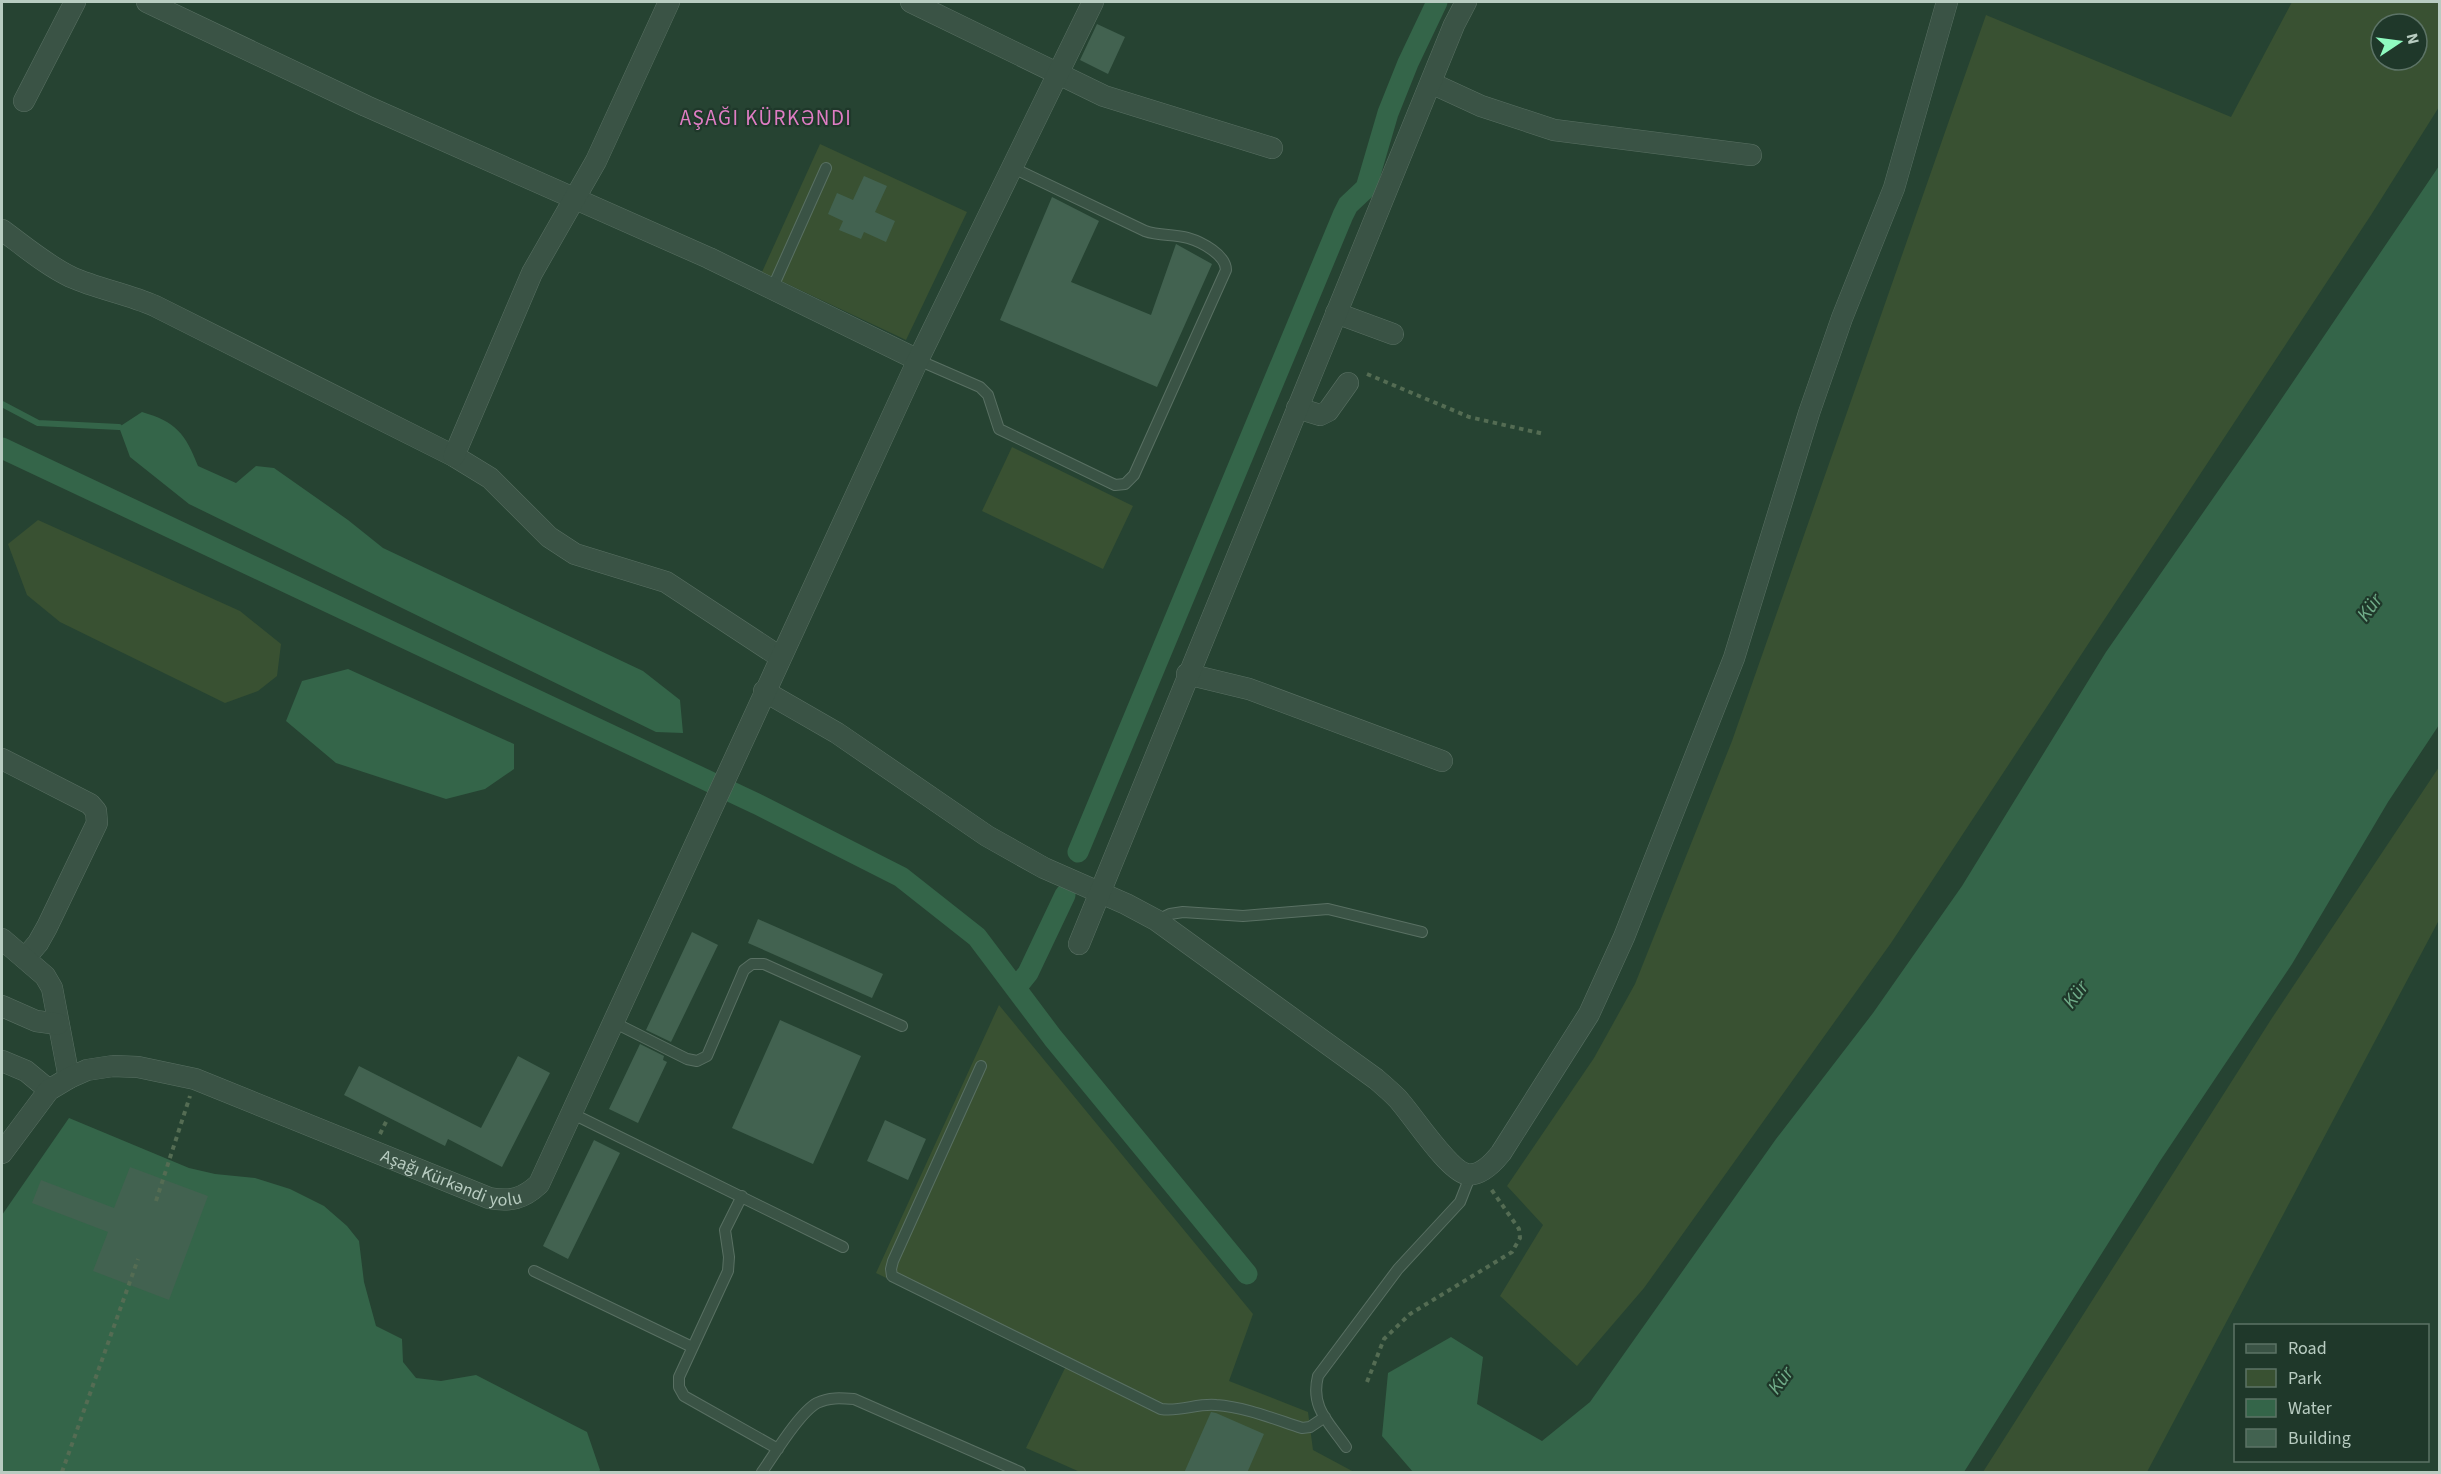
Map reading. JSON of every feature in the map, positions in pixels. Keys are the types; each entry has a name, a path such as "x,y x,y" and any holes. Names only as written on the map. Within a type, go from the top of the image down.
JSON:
{"street":[{"path":"24,101 75,2"},
{"path":"147,2 366,106 576,198 772,289 918,360"},
{"path":"454,456 532,273 596,160 669,2"},
{"path":"911,2 1104,96 1272,148"},
{"name":"Aşağı Kürkəndi yolu","path":"2,1153 49,1090 87,1070 112,1066 162,1070 195,1079 489,1198 504,1201 517,1199 529,1193 538,1184 726,772 918,360 1093,2"},
{"path":"1079,944 1187,674 1466,2"},
{"path":"764,691 837,733 987,836 1044,868 1156,921 1376,1079 1397,1099 1444,1157 1465,1173 1475,1173 1501,1154 1589,1014 1624,937 1734,657 1809,413 1842,318 1894,188 1947,2"},
{"path":"1431,82 1481,106 1554,130 1752,155"},
{"path":"2,230 71,277 100,288 133,296 155,306 454,456 490,478 549,537 575,554 666,582 780,657"},
{"path":"1336,313 1394,334"},
{"path":"1297,408 1320,415 1328,411 1354,377"},
{"path":"1187,674 1249,689 1442,761"},
{"path":"2,759 90,804 96,811 97,823 47,927 38,943 25,958"},
{"path":"2,939 45,976 52,988 69,1078"},
{"path":"2,1006 36,1021 58,1024"},
{"path":"2,1061 26,1071 49,1090"}],"lane":[{"path":"918,360 980,387 988,395 994,421 999,429 1103,481 1115,485 1125,484 1134,476 1226,270 1226,263 1223,257 1190,238 1157,235 1145,231 1011,167"},
{"path":"772,289 826,168"},
{"path":"1156,921 1170,914 1183,912 1243,916 1328,909 1422,932"},
{"path":"613,1022 687,1059 697,1061 707,1056 744,970 752,964 764,964 902,1026"},
{"path":"981,1066 893,1261 892,1276 1161,1409 1170,1410 1215,1404 1237,1408 1302,1428 1310,1427 1325,1417"},
{"path":"571,1113 843,1247"},
{"path":"1346,1447 1317,1405 1314,1392 1318,1376 1398,1269 1460,1202 1475,1173"},
{"path":"742,1196 725,1230 729,1257 728,1271 679,1377 679,1387 684,1396 778,1449"},
{"path":"534,1271 693,1347"},
{"path":"762,1473 798,1421 816,1403 836,1398 854,1399 1020,1473"}],"path":[{"path":"1354,377 1468,417 1544,434"},
{"path":"156,1201 195,1079"},
{"path":"1367,1382 1384,1340 1410,1314 1512,1252 1520,1238 1519,1229 1475,1173"},
{"path":"62,1473 138,1259"}],"green space":[{"path":"2292,2 2439,2 2439,107 2371,215 1891,943 1644,1288 1577,1366 1500,1296 1543,1225 1507,1186 1594,1058 1635,984 1732,741 1986,15 2231,117"},
{"path":"820,144 967,212 906,340 762,272"},
{"path":"1012,447 1133,506 1103,569 982,511"},
{"path":"38,520 240,611 281,644 277,676 258,691 225,703 60,622 27,595 8,544"},
{"path":"2439,767 2439,920 2147,1472 1983,1472 2272,1018"},
{"path":"999,1005 1253,1314 1229,1381 1308,1412 1313,1450 1354,1472 1080,1472 1026,1448 1066,1366 876,1273"}],"water":[{"name":"Kür","path":"2439,166 2439,725 2388,802 2292,964 2160,1161 1964,1472 1413,1472 1382,1436 1388,1373 1451,1337 1483,1357 1477,1404 1542,1441 1590,1402 1776,1139 1873,1013 1962,886 2106,652 2255,438"},
{"path":"142,412 163,420 178,430 189,445 198,466 236,483 256,466 274,468 348,520 383,548 643,671 680,700 683,733 656,732 189,504 130,457 119,427"},
{"path":"348,669 514,744 514,769 485,789 446,799 336,763 286,721 302,681"},
{"path":"69,1118 189,1168 215,1174 255,1178 290,1189 324,1206 347,1226 359,1241 364,1282 376,1326 402,1339 403,1362 416,1378 441,1381 476,1375 587,1432 599,1472 2,1472 2,1215"}],"building":[{"path":"1097,24 1125,37 1108,74 1080,60"},
{"path":"864,176 887,186 875,212 895,221 886,242 864,232 861,239 839,230 843,221 828,214 837,193 853,200"},
{"path":"1052,197 1099,221 1071,282 1151,315 1176,244 1212,264 1157,387 1000,320"},
{"path":"758,919 883,974 872,998 748,943"},
{"path":"692,932 718,945 671,1042 646,1030"},
{"path":"780,1020 861,1056 813,1164 732,1128"},
{"path":"640,1044 664,1056 663,1060 667,1062 638,1123 609,1109"},
{"path":"518,1056 550,1073 502,1167 448,1139 445,1146 344,1095 359,1066 481,1128"},
{"path":"885,1120 926,1139 908,1180 867,1161"},
{"path":"594,1140 620,1153 568,1259 543,1246"},
{"path":"130,1167 208,1196 169,1300 93,1271 108,1232 32,1203 41,1180 114,1208"},
{"path":"1211,1412 1264,1434 1247,1473 1184,1473"}],"waterway":[{"path":"1078,852 1343,215 1348,205 1366,188 1388,113 1408,63 1437,2"},
{"path":"2,404 38,423 119,427"},
{"path":"2,448 757,804 901,877 977,937 1053,1038 1247,1274"},
{"path":"1016,988 1028,973 1065,895"}],"district":[{"name":"AŞAĞI KÜRKƏNDI","path":"766,118"}]}
